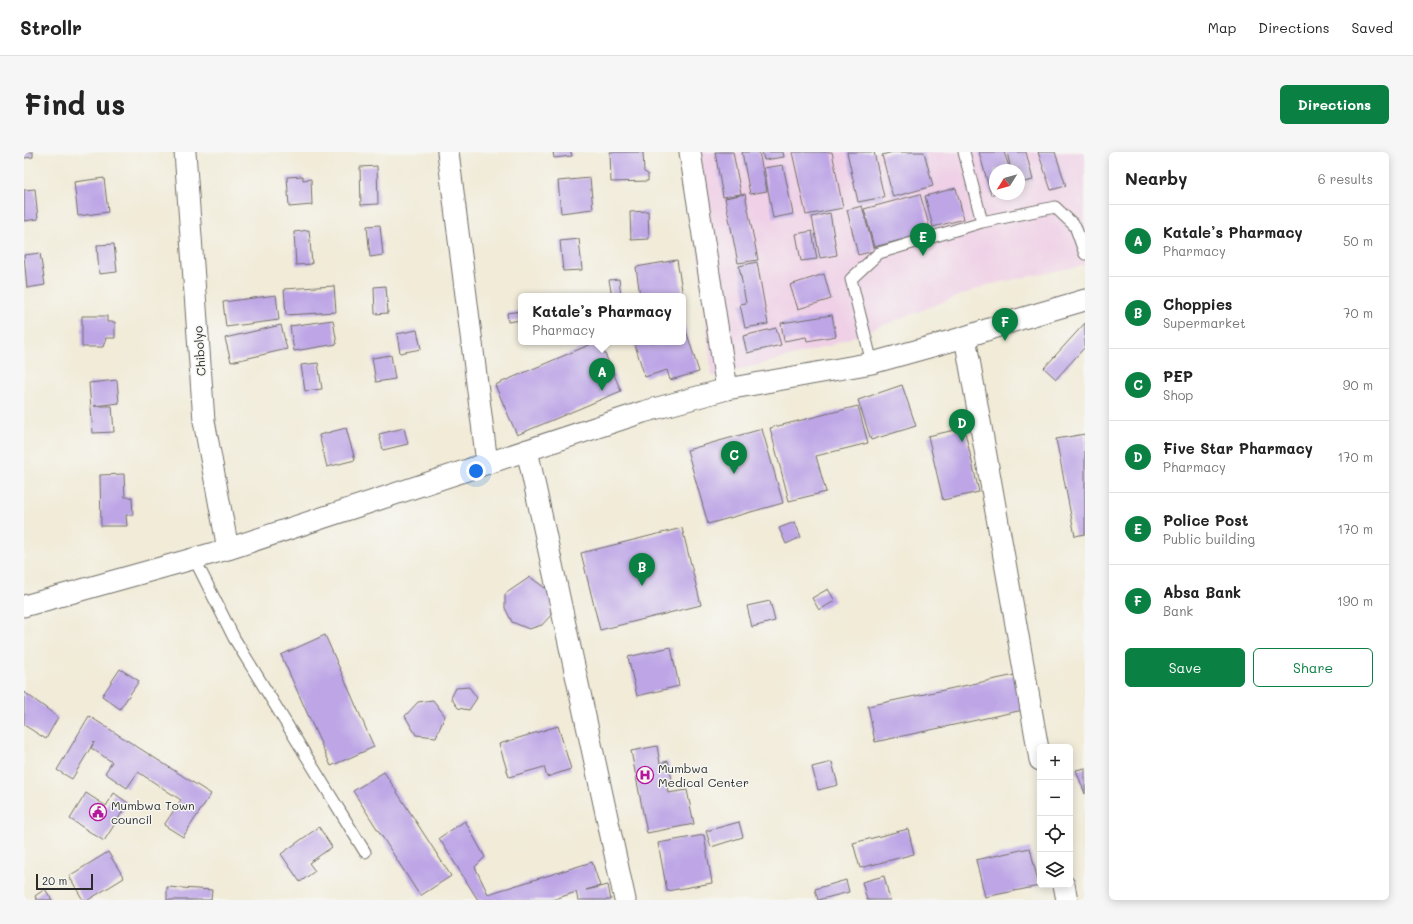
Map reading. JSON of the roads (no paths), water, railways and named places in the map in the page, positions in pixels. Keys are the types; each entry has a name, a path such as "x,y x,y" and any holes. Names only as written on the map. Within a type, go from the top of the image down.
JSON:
{"street":[{"name":"Chibolyo","path":"185,152 204,421 228,549"},
{"path":"448,152 487,463"},
{"path":"690,152 727,389"},
{"path":"24,606 228,549 643,412 727,389 872,364 1085,300"},
{"path":"965,337 1037,744"},
{"path":"527,450 625,900"},
{"path":"1065,888 1067,900"}],"lane":[{"path":"964,152 982,222"},
{"path":"872,364 851,279 879,253 982,222 1055,207 1075,226 1085,254"},
{"path":"194,558 234,638 365,852"}],"place":[{"name":"Police Post","path":"923,256"},
{"name":"Absa Bank","path":"1005,341"},
{"name":"Katale’s Pharmacy","path":"602,391"},
{"name":"Five Star Pharmacy","path":"962,442"},
{"name":"PEP","path":"734,474"},
{"name":"Choppies","path":"642,586"},
{"name":"Mumbwa Medical Center","path":"645,775"},
{"name":"Mumbwa Town council","path":"98,812"}]}
